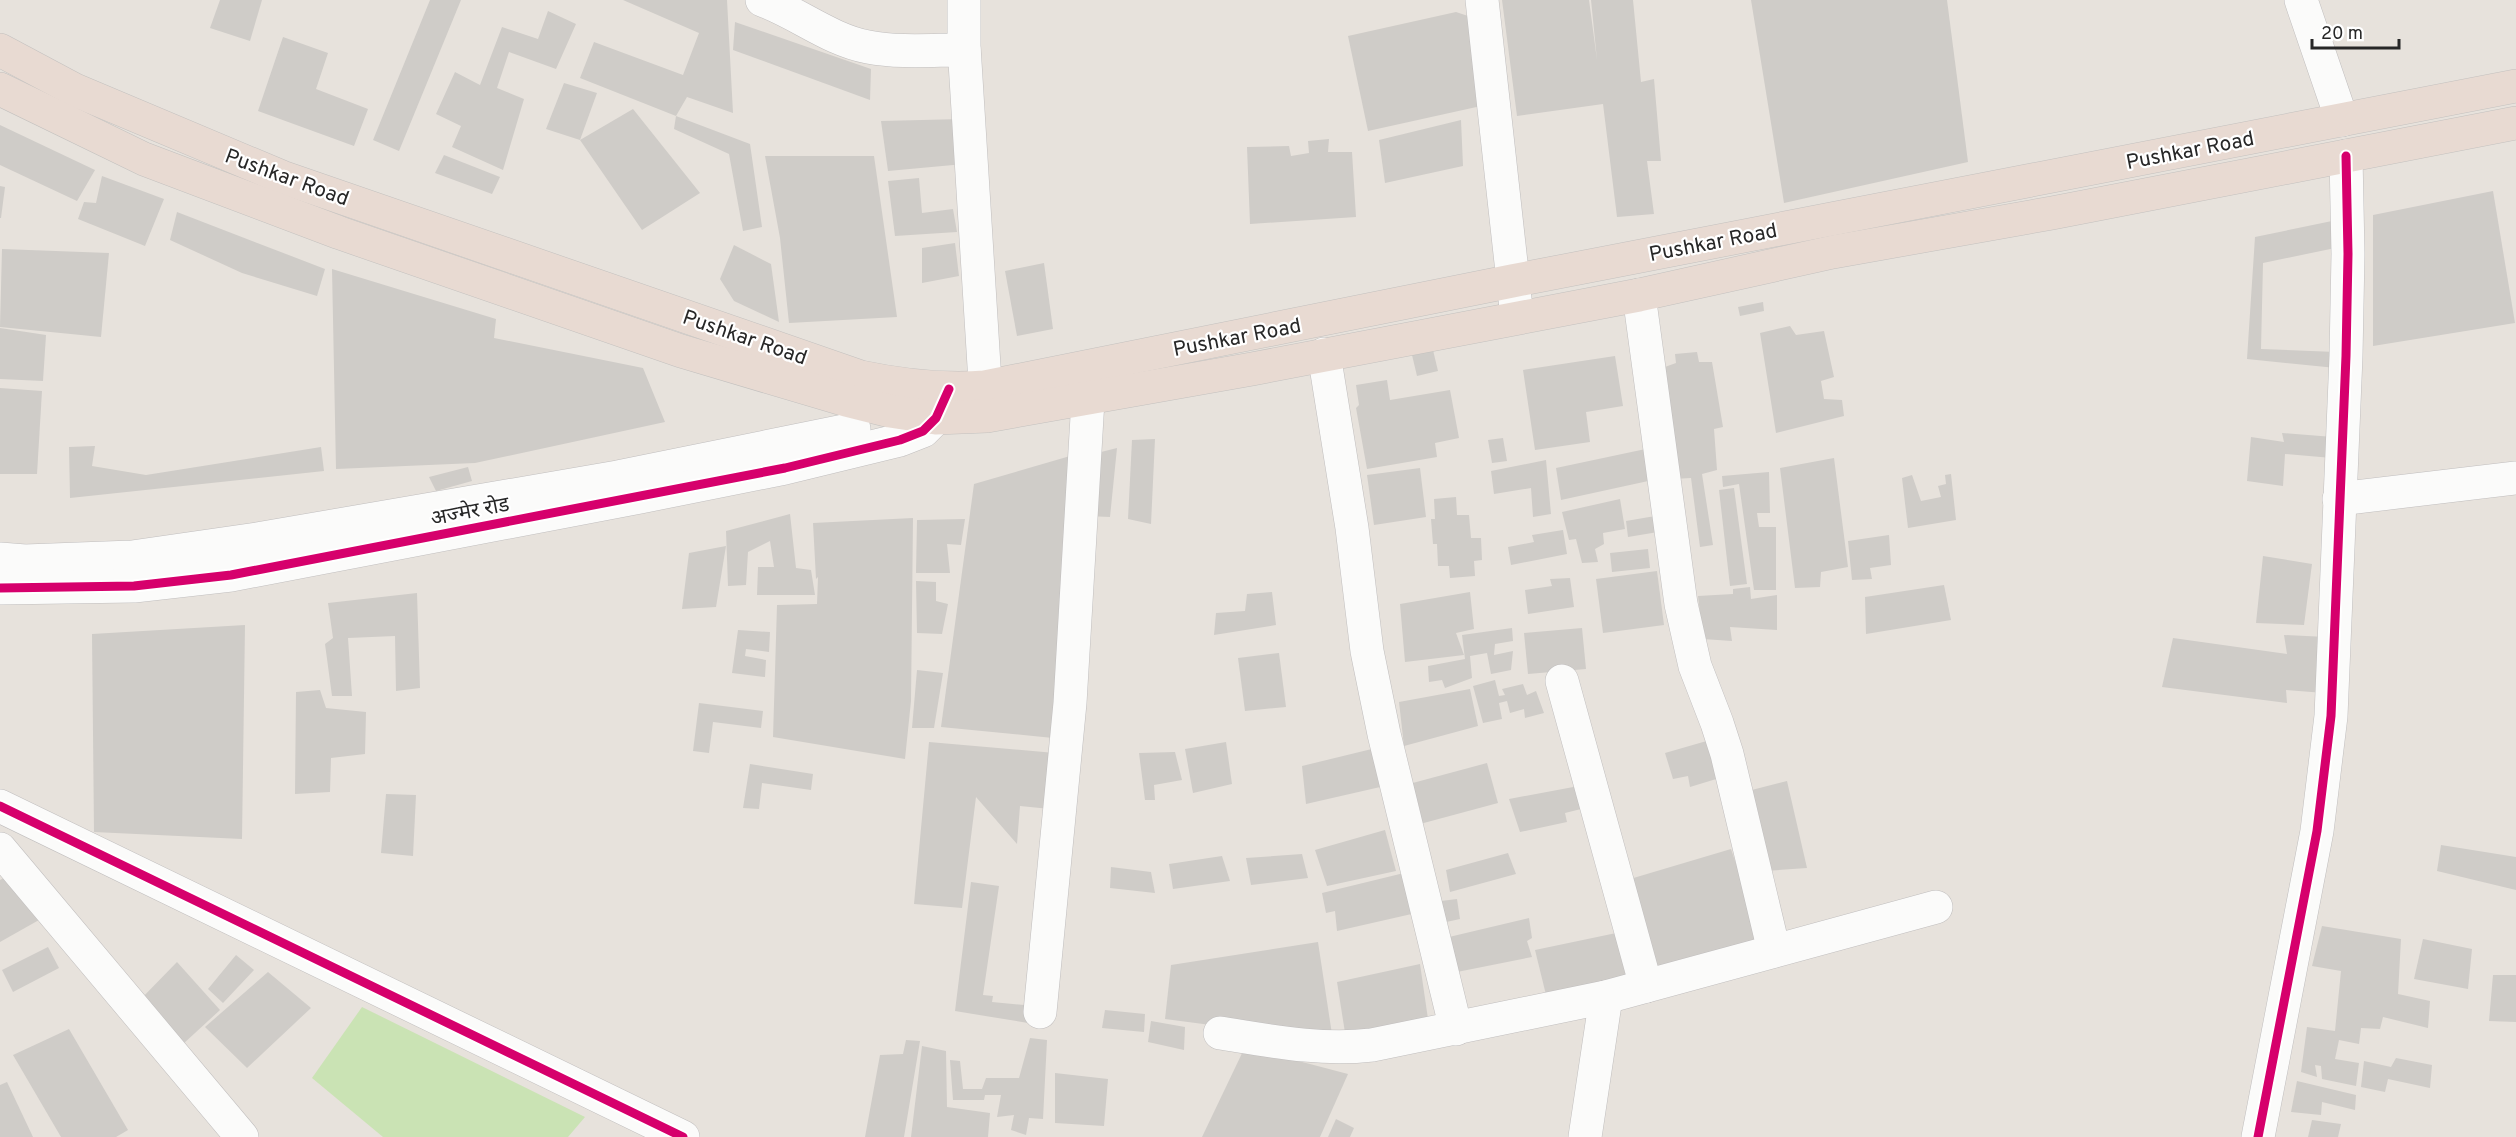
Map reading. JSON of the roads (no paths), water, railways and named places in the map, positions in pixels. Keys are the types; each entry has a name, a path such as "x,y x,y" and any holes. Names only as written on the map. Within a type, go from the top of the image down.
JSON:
{"highway":[{"name":"Pushkar Road","path":"0,50 75,90 282,177 861,376 896,398"},
{"name":"Pushkar Road","path":"986,401 1512,281 2516,86"},
{"name":"Pushkar Road","path":"0,89 144,159 256,202 681,351 896,398 942,404 1088,400 1516,316 1639,295 1833,252 2516,123"}],"street":[{"path":"762,0 808,10 866,47 891,50 964,50"},
{"path":"964,0 964,50 986,401"},
{"path":"1482,0 1516,316"},
{"path":"2301,0 2342,120"},
{"path":"2258,1137 2317,831 2331,716 2346,356 2348,254 2346,156"},
{"path":"1639,295 1681,604 1695,666 1718,723 1727,754 1774,951"},
{"path":"1324,354 1352,528 1367,651 1384,734 1456,1029"},
{"name":"अज्मेर रोड","path":"0,559 133,572 257,539 618,477 862,428 879,422 896,398"},
{"path":"1040,1012 1070,703 1088,400"},
{"name":"अज्मेर रोड","path":"0,588 133,572 264,568 785,468 900,440 923,430 942,404"},
{"path":"2339,499 2516,478"},
{"path":"1562,681 1646,986"},
{"path":"0,806 683,1137"},
{"path":"0,849 242,1137"},
{"path":"1220,1033 1316,1048 1344,1048 1456,1029 1606,997 1936,907"},
{"path":"1585,1137 1606,997"}]}
